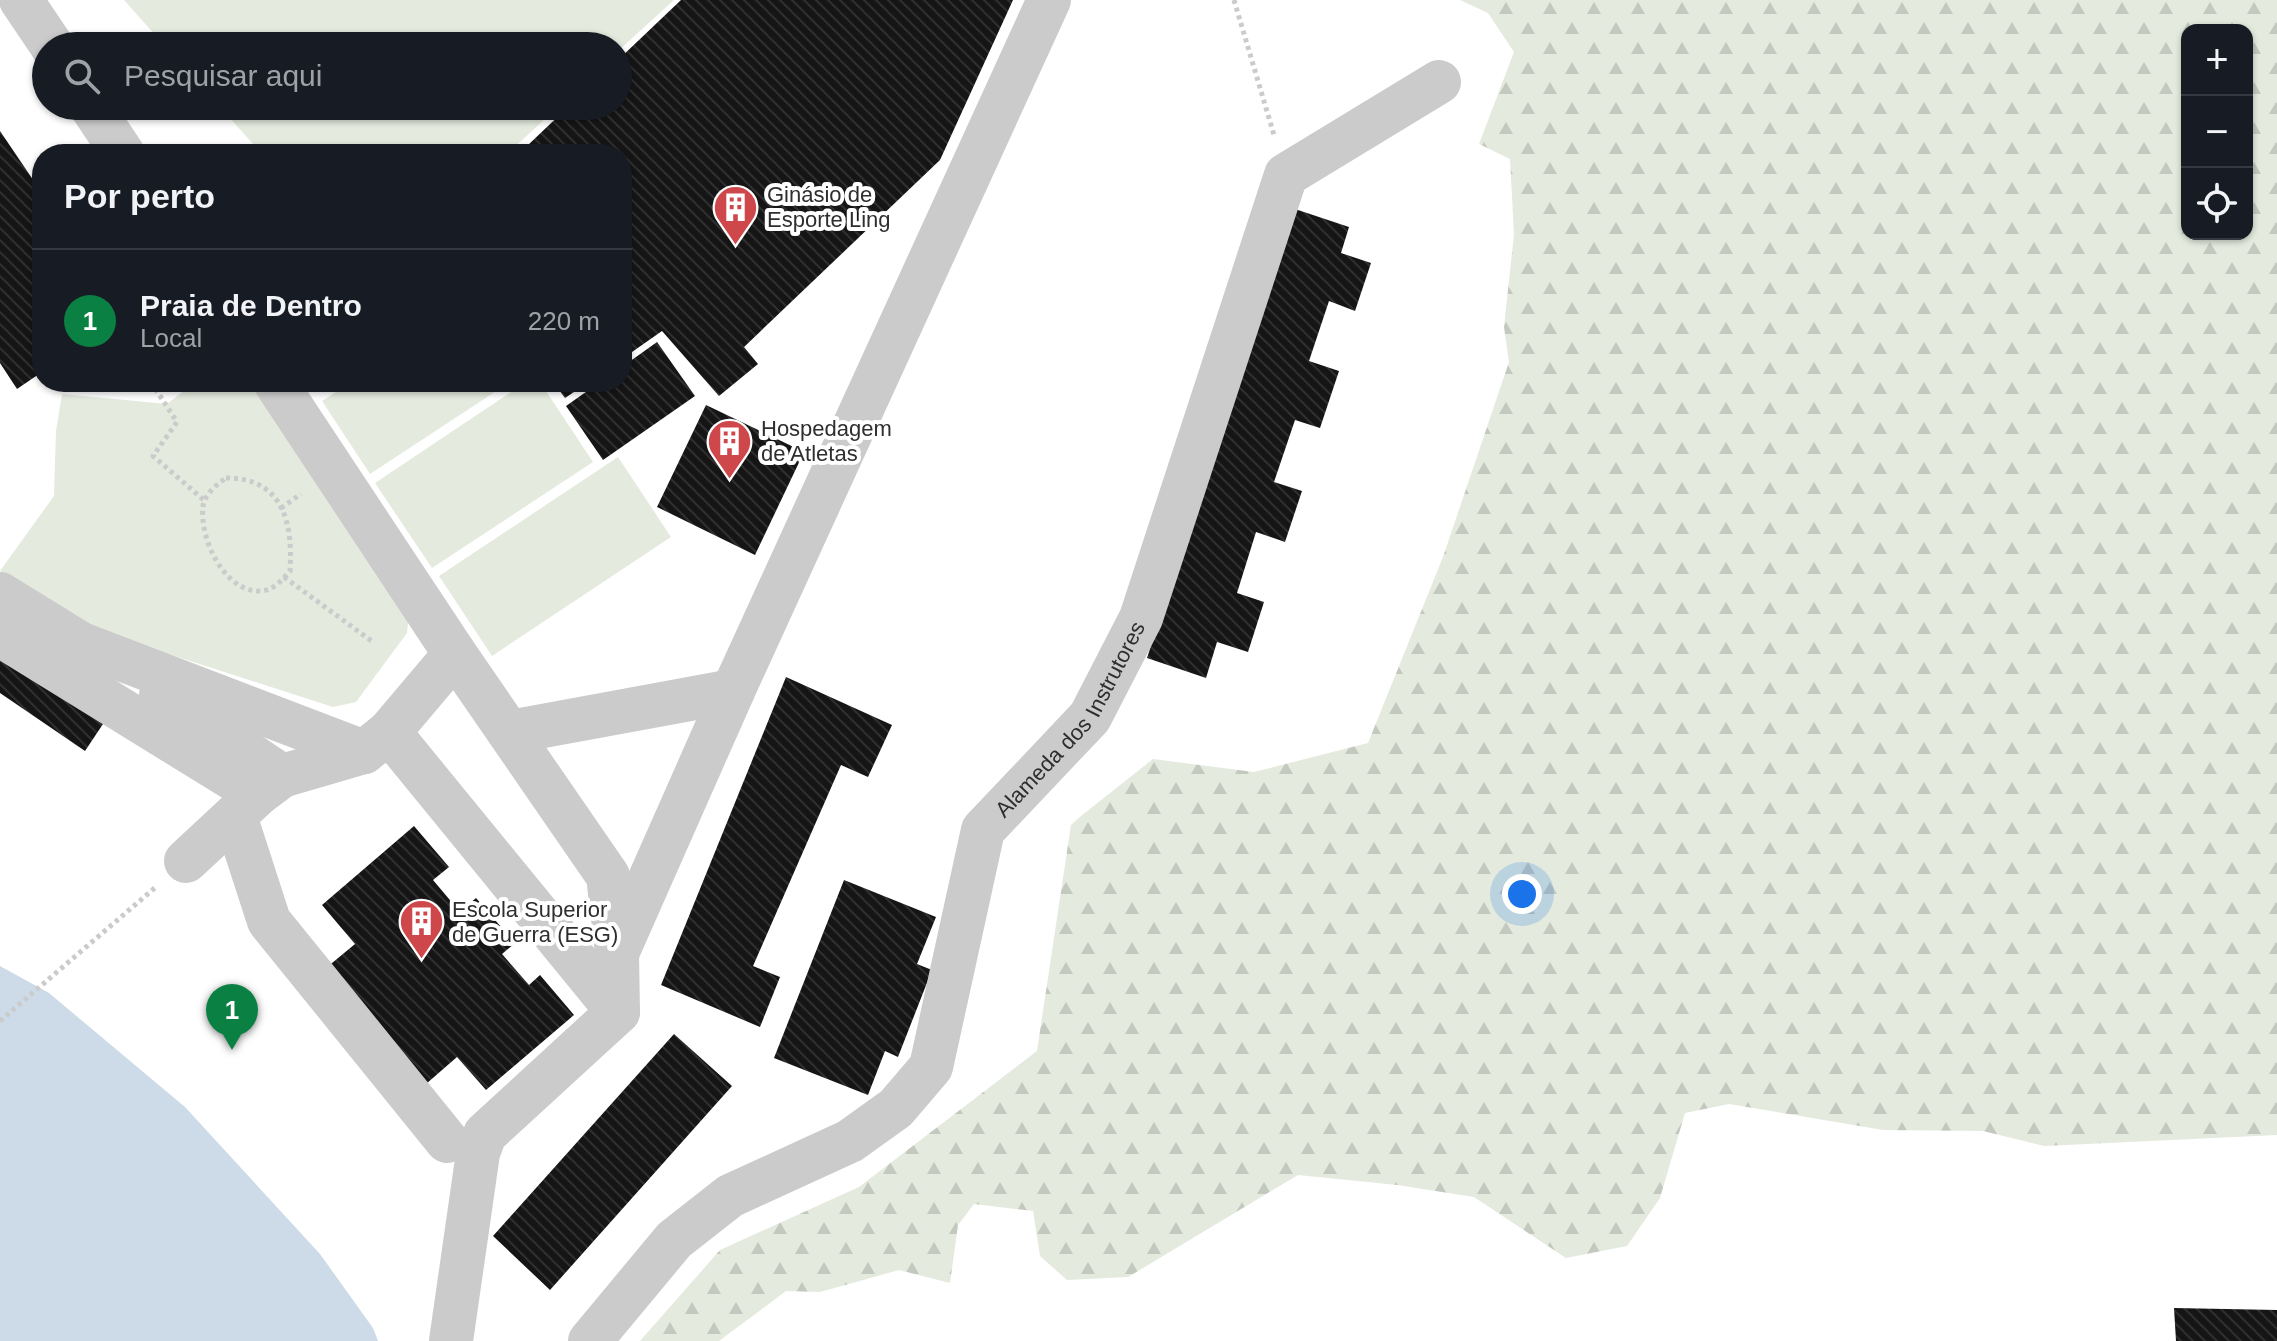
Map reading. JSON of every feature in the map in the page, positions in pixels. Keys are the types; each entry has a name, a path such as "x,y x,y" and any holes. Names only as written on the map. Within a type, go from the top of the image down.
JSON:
{"lane":[{"path":"21,0 43,32"},
{"path":"617,953 733,691 1049,0"},
{"path":"1286,175 1439,82"},
{"path":"100,120 116,144"},
{"name":"Alameda dos Instrutores","path":"590,1341 674,1240 730,1196 850,1141 896,1108 931,1067 983,830 1090,717 1141,618 1286,175"},
{"path":"282,392 455,654 608,876 617,953 618,1012 485,1134 478,1153 451,1341"},
{"path":"0,594 84,645 258,795 269,921 447,1141"},
{"path":"0,635 258,795"},
{"path":"84,645 376,742 618,1012"},
{"path":"186,861 258,795 376,742 455,654"},
{"path":"510,732 733,691"}],"path":[{"path":"1234,0 1286,175"},
{"path":"158,392 177,422 153,456 205,501"},
{"path":"226,478 246,478 260,483 286,518 292,538 290,571 277,585 263,591 240,586 231,579 208,542 205,501 212,488 226,478"},
{"path":"284,577 373,642"},
{"path":"0,1021 186,861"}],"green space":[{"path":"124,0 674,0 632,38 632,32 153,32"},
{"path":"1460,0 2277,0 2277,1135 2044,1146 1983,1131 1883,1130 1729,1104 1685,1113 1660,1198 1627,1246 1566,1258 1474,1197 1298,1175 1128,1277 1067,1280 1040,1256 1033,1211 974,1204 958,1225 950,1283 899,1270 820,1292 786,1291 719,1341 640,1341 720,1250 859,1187 1037,1051 1071,825 1081,816 1153,759 1254,772 1368,743 1443,557 1509,362 1504,327 1514,234 1510,159 1479,144 1514,52 1488,13"},
{"path":"232,120 544,120 518,144 253,144"},
{"path":"182,392 264,392 409,613 407,633 356,702 333,707 88,628 0,571 54,496 56,431 62,394 167,404"},
{"path":"336,392 495,392 370,474 322,401"},
{"path":"511,392 547,392 593,462 432,568 375,483"},
{"path":"618,457 671,537 492,656 439,576"}],"water":[{"path":"0,966 49,993 185,1107 320,1254 373,1328 378,1341 0,1341"}],"building":[{"name":"Ginásio de Esporte Ling","path":"681,0 1013,0 940,160 744,347 758,364 719,396 662,331 632,352 632,144 529,144 554,120 632,120 632,47"},
{"path":"0,131 32,178 32,379 17,389 0,363"},
{"path":"1295,209 1349,227 1341,253 1371,263 1355,311 1329,301 1309,361 1339,371 1320,428 1295,420 1274,482 1302,491 1285,542 1256,532 1237,593 1264,602 1248,652 1217,642 1206,678 1147,658"},
{"path":"657,342 695,396 603,460 566,406 586,392 632,392 632,360"},
{"path":"560,392 574,392 565,398"},
{"name":"Hospedagem de Atletas","path":"706,405 804,452 755,555 657,507"},
{"path":"0,656 105,721 85,751 0,693"},
{"path":"786,677 892,725 868,777 841,765 753,966 780,977 760,1027 661,985"},
{"name":"Escola Superior de Guerra (ESG)","path":"414,826 449,867 433,880 460,912 476,898 515,943 502,954 529,985 540,975 574,1015 486,1090 457,1057 426,1084 326,968 355,944 322,905"},
{"path":"844,880 936,917 917,964 932,970 898,1057 885,1051 868,1095 774,1058"},
{"path":"674,1034 732,1086 550,1290 493,1236"},
{"path":"2174,1308 2277,1310 2277,1341 2176,1341"}],"place":[{"name":"Ginásio de Esporte Ling","path":"736,246"},
{"name":"Hospedagem de Atletas","path":"730,480"},
{"name":"Escola Superior de Guerra (ESG)","path":"421,961"},
{"name":"Praia de Dentro","path":"232,1050"}]}
